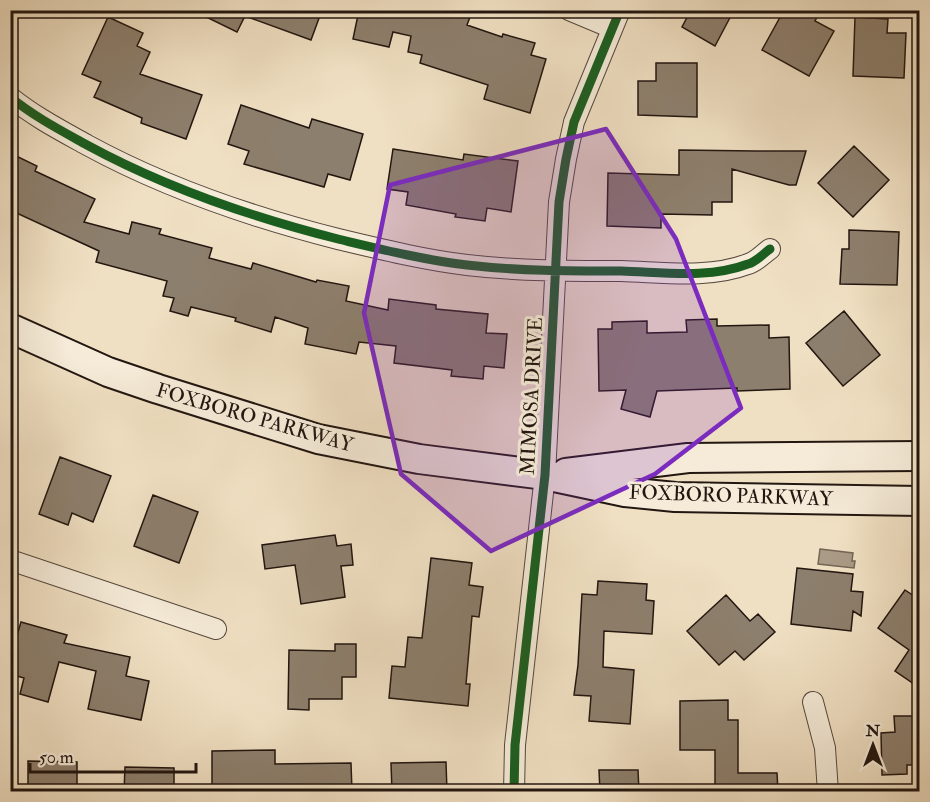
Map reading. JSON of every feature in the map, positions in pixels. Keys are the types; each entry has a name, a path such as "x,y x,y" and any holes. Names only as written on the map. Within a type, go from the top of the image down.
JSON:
{"main road":[{"name":"FOXBORO PARKWAY","path":"10,328 108,372 318,439 419,459 545,475 625,492 675,497 920,501"},
{"name":"FOXBORO PARKWAY","path":"545,475 688,458 920,456"}],"street":[{"path":"569,10 616,19"},
{"name":"MIMOSA DRIVE","path":"514,792 515,745 545,475 559,202 574,122 616,19"},
{"path":"10,97 36,117 118,162 185,191 249,214 318,234 412,256 466,265 555,270 694,272 724,271 750,264 770,249"},
{"path":"10,560 216,629"},
{"path":"813,702 825,748 828,792"}],"highlighted area":[{"path":"606,129 676,239 741,408 655,474 491,551 401,474 364,313 390,185"}],"shaded area":[{"path":"820,549 853,553 854,568 818,564"}],"building":[{"path":"192,10 322,10 311,40 245,16 237,32"},
{"path":"359,10 447,10 470,17 467,25 502,37 503,34 535,43 531,55 546,59 530,113 484,99 488,85 420,63 422,55 408,52 411,36 393,32 389,47 353,39"},
{"path":"691,10 734,10 715,46 682,27"},
{"path":"784,10 821,10 815,21 834,31 809,76 762,50"},
{"path":"108,17 143,33 137,46 150,52 140,74 202,95 186,139 141,123 142,118 94,97 101,82 82,74"},
{"path":"855,17 888,19 887,33 906,33 904,78 853,76"},
{"path":"656,63 697,63 697,117 638,115 638,81 656,81"},
{"path":"241,105 309,128 312,119 363,134 350,180 328,174 324,187 244,164 249,151 228,144"},
{"path":"854,146 889,180 853,217 818,183"},
{"path":"393,149 463,160 464,154 518,161 511,212 487,208 485,221 455,217 456,214 406,205 408,192 387,189"},
{"path":"679,150 806,151 796,185 732,169 732,202 712,202 712,215 661,214 661,228 607,226 608,173 679,175"},
{"path":"10,153 37,166 35,171 95,199 84,222 129,234 132,222 161,229 159,234 212,248 209,258 251,269 253,263 316,282 317,280 349,286 346,301 388,310 389,299 436,305 436,309 488,314 486,333 507,334 504,368 484,366 483,379 451,376 452,370 394,363 396,346 359,342 356,354 305,344 308,328 275,317 271,332 235,321 236,318 191,307 188,316 170,311 174,298 163,296 167,281 96,262 99,251 10,210"},
{"path":"849,230 899,232 897,285 840,284 842,249 849,249"},
{"path":"844,311 880,355 843,386 806,343"},
{"path":"717,319 717,326 769,325 769,338 789,337 790,389 657,391 650,417 621,409 626,390 599,391 598,329 612,329 612,322 647,321 647,333 687,332 686,320"},
{"path":"60,457 111,476 93,522 72,513 68,525 39,514"},
{"path":"153,495 198,512 179,563 134,546"},
{"path":"335,535 337,546 351,544 353,565 341,566 345,597 301,604 295,565 265,569 262,545"},
{"path":"431,558 472,563 469,585 483,587 479,617 472,616 466,684 470,684 468,706 389,698 392,666 405,667 408,637 422,638"},
{"path":"797,568 853,574 851,591 863,592 861,616 853,611 851,631 791,624"},
{"path":"598,581 647,584 646,600 654,601 652,634 604,631 603,667 634,670 630,724 589,721 591,696 574,695 582,594 597,595"},
{"path":"905,590 920,600 920,688 895,671 909,650 878,628"},
{"path":"726,595 750,621 758,614 775,632 744,660 735,651 719,665 687,631"},
{"path":"21,622 67,635 64,643 130,657 126,676 149,681 141,720 88,709 96,671 59,662 48,702 20,694 24,678 10,674 10,659"},
{"path":"335,644 356,644 356,677 342,677 342,699 309,699 309,710 288,709 289,650 335,651"},
{"path":"728,700 728,720 738,720 738,773 777,773 778,792 715,792 715,750 680,750 680,701"},
{"path":"894,716 920,716 920,765 907,765 907,774 882,775 881,733 895,732"},
{"path":"275,750 275,764 351,763 352,792 212,792 212,751"},
{"path":"28,761 77,762 77,792 28,792"},
{"path":"446,762 447,792 392,792 391,763"},
{"path":"125,767 174,768 174,792 124,792"},
{"path":"599,770 638,770 639,792 600,792"}],"cycle path":[{"path":"514,792 515,745 545,475 559,202 574,122 620,10"},
{"path":"10,97 38,117 87,145 178,188 241,211 305,230 418,257 505,268 685,274 733,269 754,262 770,249"}]}
